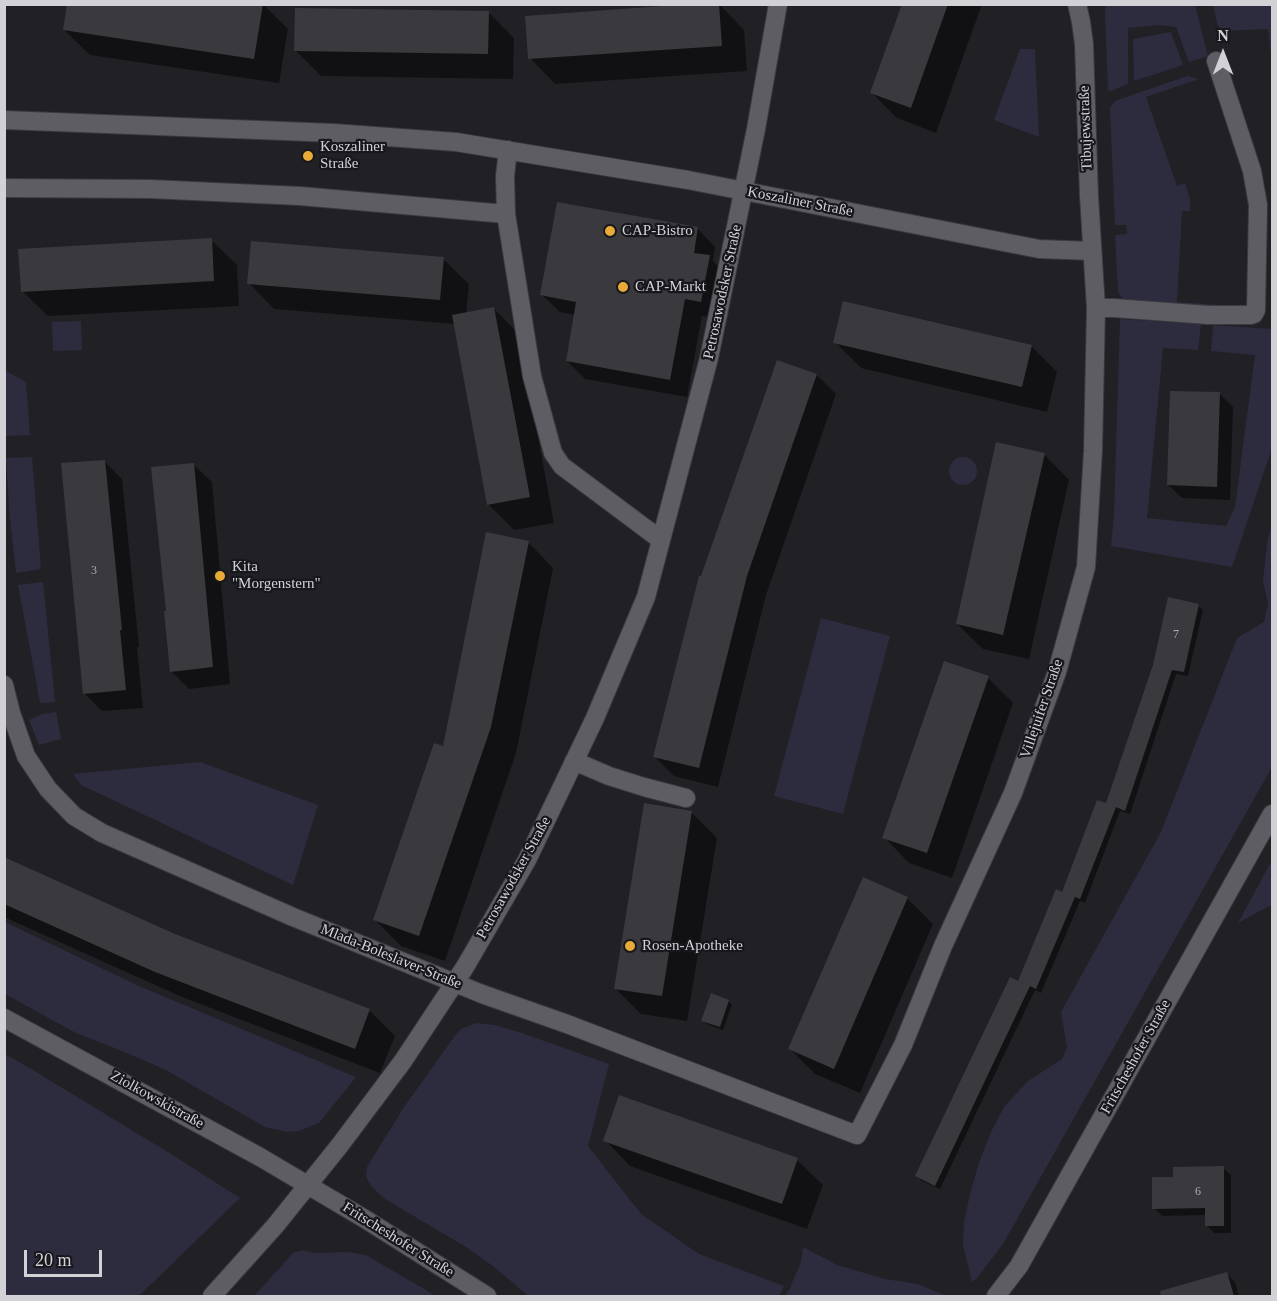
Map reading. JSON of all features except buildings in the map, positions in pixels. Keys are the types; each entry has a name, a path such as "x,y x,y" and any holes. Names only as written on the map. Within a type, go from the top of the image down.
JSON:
{"street":[{"name":"Petrosawodsker Straße","path":"212,1296 275,1226 403,1061 454,982 527,860 595,718 646,597 709,358 744,191 778,4"},
{"name":"Tibujewstraße","path":"1077,4 1083,44 1092,251"},
{"path":"1096,308 1208,315 1251,315 1256,310 1258,206 1252,171 1216,61"},
{"name":"Koszaliner Straße","path":"4,120 334,133 456,142 688,180 1039,249 1092,251"},
{"path":"508,150 505,176 506,214 532,376 553,453 562,466 661,540"},
{"path":"4,188 150,189 289,196 506,214"},
{"name":"Villejuifer Straße","path":"857,1135 903,1045 943,946 1013,793 1057,672 1086,567 1093,451 1096,308 1092,251"},
{"name":"Mlada-Boleslaver-Straße","path":"4,685 26,756 48,789 74,816 102,834 293,918 490,997 567,1024 857,1135"},
{"path":"574,761 609,776 686,798"},
{"name":"Fritscheshofer Straße","path":"998,1296 1019,1266 1272,814"},
{"name":"Ziolkowskistraße","path":"4,1018 308,1185"},
{"name":"Fritscheshofer Straße","path":"308,1185 487,1296"}],"shaded area":[{"path":"1106,5 1195,5 1208,56 1189,62 1176,27 1159,25 1128,28 1128,84 1111,91 1108,90"},
{"path":"1213,5 1272,5 1272,64 1268,29 1219,31"},
{"path":"1171,32 1183,65 1134,81 1133,39"},
{"path":"1020,49 1035,49 1039,137 994,120"},
{"path":"1187,76 1199,79 1146,97 1177,186 1185,183 1190,199 1190,211 1182,211 1177,302 1234,306 1224,309 1127,304 1118,292 1115,235 1127,234 1126,225 1115,225 1110,108 1115,101"},
{"path":"1120,319 1201,324 1198,350 1163,348 1147,518 1226,526 1235,507 1255,355 1211,351 1213,325 1272,329 1272,448 1232,567 1111,546"},
{"path":"81,321 82,350 53,351 52,322"},
{"path":"4,370 26,382 30,435 6,436"},
{"path":"32,457 41,569 16,573 6,458"},
{"path":"963,457 973,461 977,471 973,481 963,485 953,481 949,471 953,461"},
{"path":"1272,523 1272,767 1003,1244 972,1282 963,1245 964,1222 979,1163 991,1132 1004,1107 1028,1081 1062,1059 1067,1048 1061,1012 1161,832 1237,638 1264,622 1268,603 1263,581 1267,543"},
{"path":"43,582 55,702 40,703 18,585"},
{"path":"821,618 890,636 843,814 774,796"},
{"path":"56,712 61,739 39,745 29,720 42,714"},
{"path":"200,762 318,805 293,885 81,785 73,774"},
{"path":"1272,860 1272,906 1238,923"},
{"path":"5,922 139,986 356,1077 319,1123 299,1131 287,1132 265,1127 166,1070 76,1033 5,994"},
{"path":"476,1023 495,1025 522,1033 609,1064 588,1146 641,1214 699,1254 784,1286 779,1296 528,1296 497,1269 466,1247 385,1199 372,1187 366,1177 367,1167 404,1107 454,1037 461,1029"},
{"path":"5,1054 240,1198 139,1296 5,1296"},
{"path":"803,1247 837,1265 885,1279 918,1284 947,1296 785,1296 801,1262"},
{"path":"303,1250 313,1253 347,1252 366,1255 436,1296 254,1296 293,1253"}],"place":[{"name":"Koszaliner Straße","path":"308,156"},
{"name":"CAP-Bistro","path":"610,231"},
{"name":"CAP-Markt","path":"623,287"},
{"name":"Kita \"Morgenstern\"","path":"220,576"},
{"name":"Rosen-Apotheke","path":"630,946"}]}
